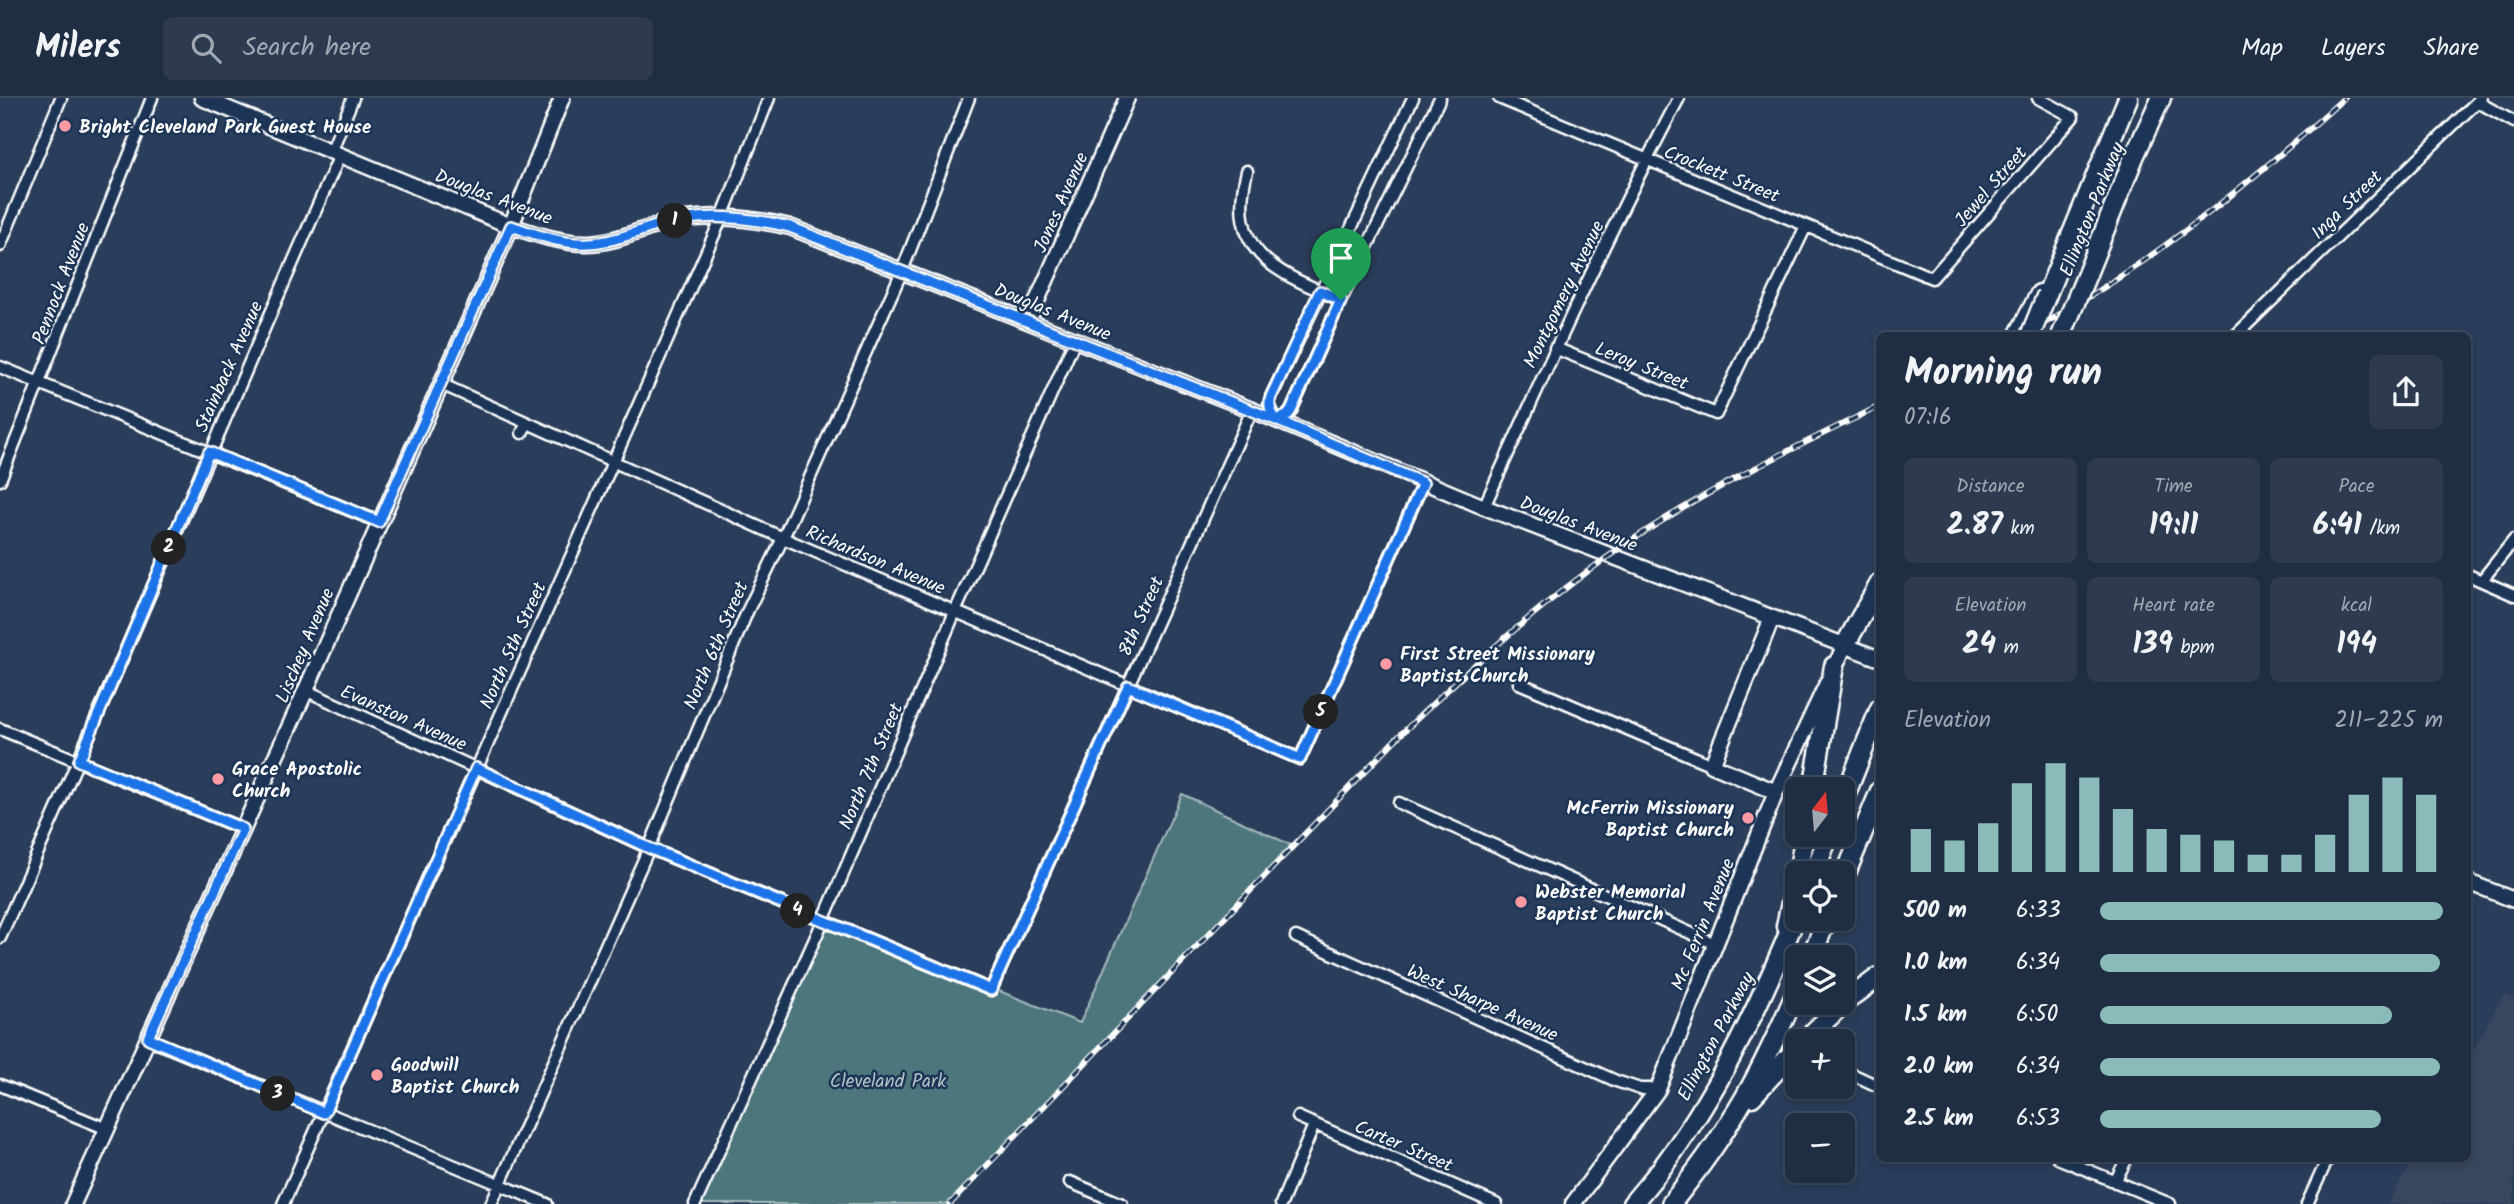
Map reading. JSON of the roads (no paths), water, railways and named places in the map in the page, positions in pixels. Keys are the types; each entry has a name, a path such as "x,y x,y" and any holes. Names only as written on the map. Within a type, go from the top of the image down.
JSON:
{"highway":[{"name":"Ellington Parkway","path":"2031,332 2042,297 2128,98"},
{"name":"Ellington Parkway","path":"2063,332 2161,98"},
{"path":"2020,332 2042,297"},
{"path":"1845,645 1876,590"},
{"path":"1815,777 1834,666"},
{"path":"1853,777 1876,718"},
{"path":"1851,861 1876,801"},
{"path":"1779,959 1785,931"},
{"name":"Ellington Parkway","path":"1632,1204 1668,1160 1721,1077 1790,931"},
{"path":"1817,1029 1845,1002 1876,979"},
{"path":"1671,1204 1733,1118 1786,1015"},
{"path":"1733,1118 1785,1061"}],"street":[{"path":"0,246 61,98"},
{"name":"Pennock Avenue","path":"0,480 152,98"},
{"name":"Douglas Avenue","path":"202,98 511,226 552,240 590,243 619,239 692,217 757,219 790,227 1252,410 1423,483 1876,657"},
{"name":"Stainback Avenue","path":"0,938 79,761 335,153 353,98"},
{"name":"Lischey Avenue","path":"73,1204 511,226 562,98"},
{"name":"North 5th Street","path":"283,1204 722,217 769,98"},
{"name":"North 6th Street","path":"491,1204 649,848 747,612 902,271 969,98"},
{"name":"Jones Avenue","path":"1028,321 1127,98"},
{"path":"1413,98 1271,397 1269,404 1276,420 1287,416 1291,411 1341,300 1440,98"},
{"name":"Crockett Street","path":"1499,98 1932,278"},
{"name":"Montgomery Avenue","path":"1484,507 1555,348 1679,98"},
{"name":"Jewel Street","path":"1932,278 2073,117 2038,98"},
{"path":"2479,100 2514,122"},
{"name":"Inga Street","path":"2239,332 2479,100"},
{"path":"1247,171 1241,206 1245,230 1253,247 1270,265 1341,300"},
{"name":"Leroy Street","path":"1555,348 1716,414 1806,226"},
{"name":"North 7th Street","path":"695,1204 823,921 1075,340"},
{"path":"0,367 379,522"},
{"name":"Richardson Avenue","path":"441,384 524,428 611,462 1300,759 1423,483"},
{"name":"8th Street","path":"991,990 1252,410"},
{"path":"2482,580 2514,541"},
{"path":"2471,576 2514,595"},
{"path":"1712,765 1772,618"},
{"name":"Mc Ferrin Avenue","path":"1573,1204 1658,1089 1776,792 1845,645"},
{"path":"1519,683 1776,792"},
{"name":"Evanston Avenue","path":"305,690 649,848 991,990"},
{"path":"0,729 243,829"},
{"path":"1398,803 1714,944"},
{"path":"2471,883 2514,900"},
{"name":"West Sharpe Avenue","path":"1296,937 1616,1081 1640,1089 1658,1089"},
{"path":"148,1038 547,1204"},
{"path":"1855,1076 1876,1085"},
{"path":"0,1085 107,1129"},
{"name":"Carter Street","path":"1298,1118 1496,1204"},
{"path":"1281,1204 1314,1125"},
{"path":"2068,1162 2166,1203"},
{"path":"2115,1182 2125,1162"},
{"path":"2307,1204 2326,1162"},
{"path":"1070,1182 1122,1204"}],"railway":[{"path":"2028,332 2108,285 2190,227 2344,98"},
{"path":"950,1204 1394,741 1514,630 1578,578 1674,513 1761,465 1876,408"}],"place":[{"name":"Bright Cleveland Park Guest House","path":"65,126"},
{"name":"First Street Missionary Baptist Church","path":"1386,664"},
{"name":"Grace Apostolic Church","path":"218,779"},
{"name":"McFerrin Missionary Baptist Church","path":"1748,818"},
{"name":"Webster Memorial Baptist Church","path":"1521,902"},
{"name":"Goodwill Baptist Church","path":"377,1075"}],"park label":[{"name":"Cleveland Park","path":"888,1080"}]}
